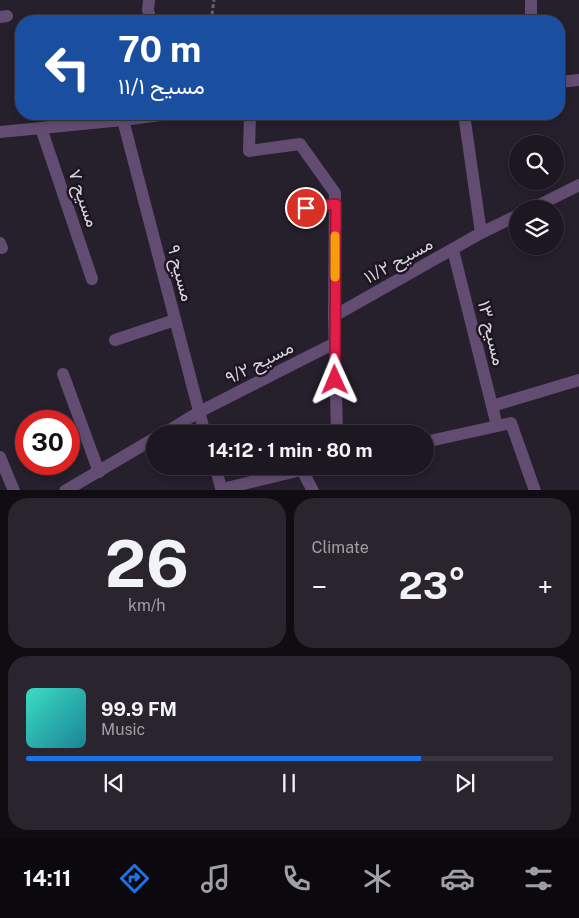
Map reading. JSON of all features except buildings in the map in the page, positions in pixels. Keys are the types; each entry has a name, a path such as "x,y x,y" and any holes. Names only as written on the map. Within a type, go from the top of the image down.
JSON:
{"street":[{"path":"149,0 149,15"},
{"path":"531,0 531,15"},
{"path":"565,81 579,80"},
{"path":"0,132 123,120"},
{"name":"مسیح ۹","path":"123,120 202,425"},
{"path":"250,120 249,151 300,144 335,193 334,343 337,425"},
{"path":"465,120 481,233"},
{"name":"مسیح ۷","path":"41,128 92,279"},
{"path":"549,200 579,185"},
{"path":"291,210 336,204"},
{"name":"مسیح ۱۱/۲","path":"334,316 481,233 509,219"},
{"name":"مسیح ۱۳","path":"453,250 497,426"},
{"path":"115,340 175,320"},
{"name":"مسیح ۹/۲","path":"177,425 198,412 334,343"},
{"path":"63,374 99,472"},
{"path":"492,406 579,380"},
{"path":"434,440 511,423 535,490"},
{"path":"71,489 146,443"},
{"path":"0,457 14,490"},
{"path":"218,475 222,490 282,475"},
{"path":"305,475 313,490"}],"path":[{"path":"212,15 214,0"}],"slow traffic":[{"path":"335,236 335,277"}],"route":[{"path":"306,208 336,204 335,380"}]}
